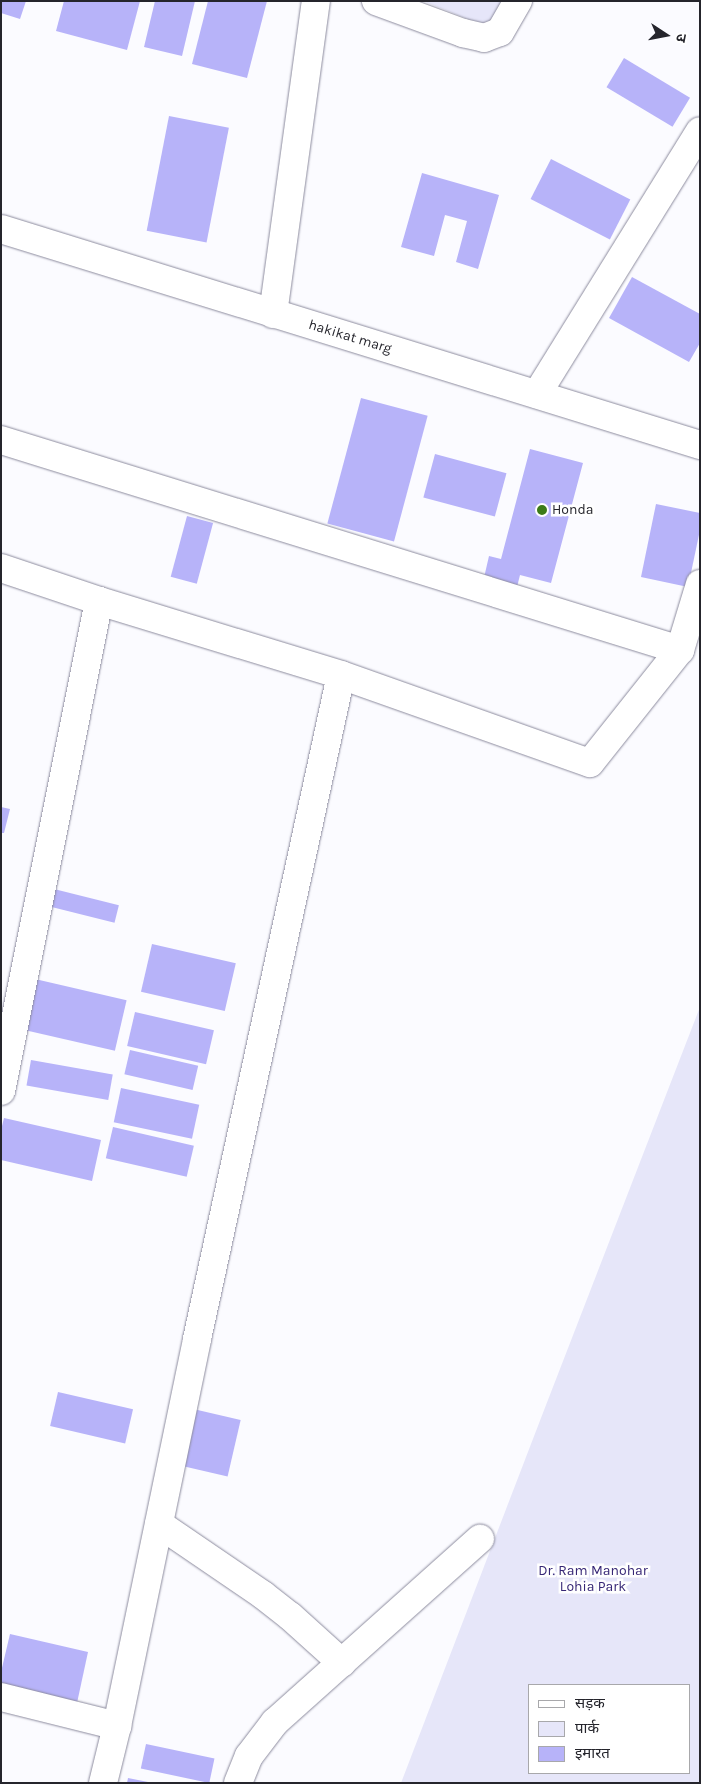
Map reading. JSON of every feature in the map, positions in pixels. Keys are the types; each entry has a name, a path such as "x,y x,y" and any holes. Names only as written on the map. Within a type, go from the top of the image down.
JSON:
{"street":[{"path":"273,314 316,1"},
{"path":"376,1 463,34 484,38 500,32 518,1"},
{"path":"537,394 700,131"},
{"name":"hakikat marg","path":"1,229 700,445"},
{"path":"1,440 680,650"},
{"path":"1,568 99,601 341,675 590,763 680,650 700,584"},
{"path":"3,1076 99,601"},
{"path":"103,1783 117,1726 341,675"},
{"path":"159,1524 263,1595 290,1616 342,1663"},
{"path":"238,1783 249,1756 260,1739 275,1722 480,1539"},
{"path":"1,1697 117,1726"}],"green space":[{"path":"423,1 518,1 500,32"},
{"name":"Dr. Ram Manohar Lohia Park","path":"700,1007 700,1783 401,1783 541,1418"}],"building":[{"path":"1,1 26,1 20,19 1,13"},
{"path":"64,1 140,1 127,50 56,31"},
{"path":"155,1 195,1 182,56 144,47"},
{"path":"208,1 267,1 247,78 192,64"},
{"path":"624,58 690,98 672,127 606,87"},
{"path":"169,116 229,128 207,242 147,231"},
{"path":"551,159 630,199 610,240 531,199"},
{"path":"422,173 499,195 478,269 456,262 467,221 445,215 434,256 401,247"},
{"path":"632,277 700,314 700,343 689,362 609,318"},
{"path":"361,398 428,416 394,541 327,524"},
{"name":"Honda","path":"530,449 583,463 551,583 520,575 516,591 483,582 489,556 501,559"},
{"path":"435,454 506,473 495,517 423,497"},
{"path":"656,504 700,513 700,530 688,587 641,577"},
{"path":"187,516 213,523 197,584 171,577"},
{"path":"1,807 10,809 4,833 1,833"},
{"path":"50,888 119,905 115,923 46,905"},
{"path":"152,944 236,963 225,1011 141,992"},
{"path":"35,979 127,1000 115,1051 23,1030"},
{"path":"135,1012 214,1030 206,1064 127,1046"},
{"path":"130,1050 198,1066 193,1090 124,1074"},
{"path":"31,1060 113,1074 108,1100 26,1086"},
{"path":"121,1088 199,1105 192,1139 114,1122"},
{"path":"4,1118 101,1140 92,1181 1,1160 1,1130"},
{"path":"113,1127 194,1146 187,1177 106,1158"},
{"path":"58,1392 133,1409 125,1443 50,1426"},
{"path":"189,1408 241,1420 228,1476 176,1465"},
{"path":"10,1634 88,1652 77,1703 1,1685 1,1672"},
{"path":"146,1744 214,1759 209,1783 141,1768"},
{"path":"128,1778 148,1782 148,1783 127,1783"}],"place":[{"name":"Honda","path":"542,510"}]}
